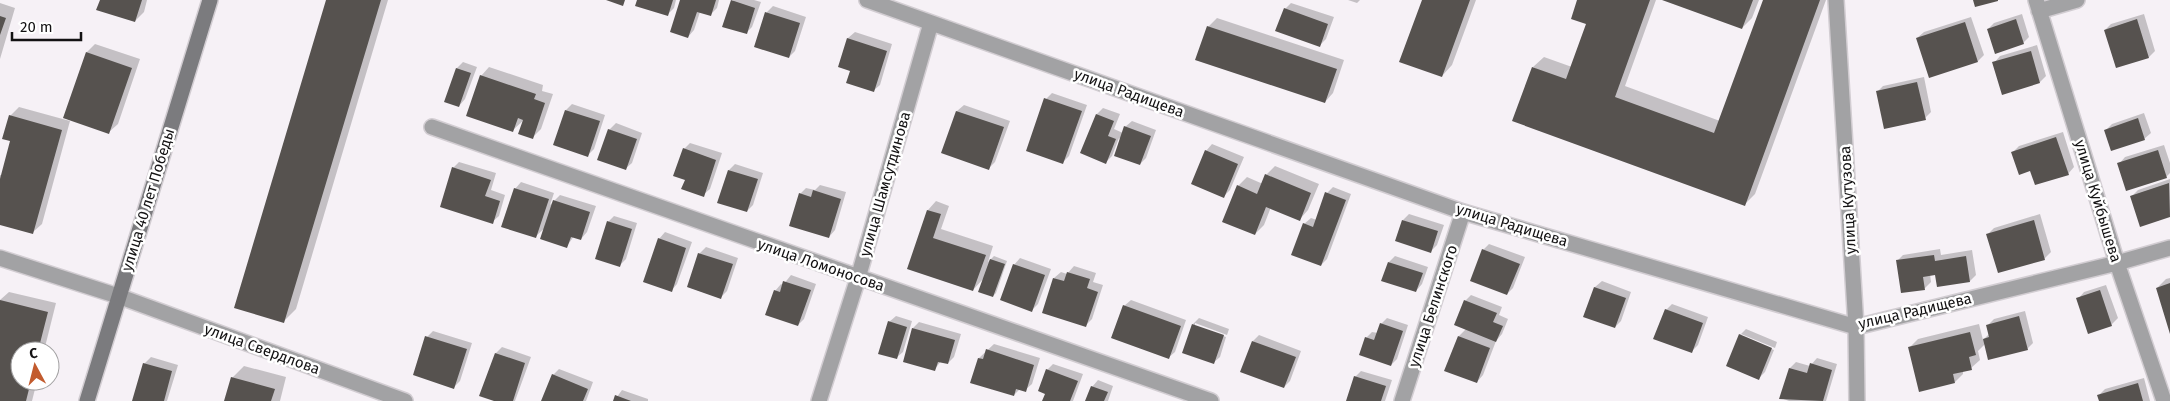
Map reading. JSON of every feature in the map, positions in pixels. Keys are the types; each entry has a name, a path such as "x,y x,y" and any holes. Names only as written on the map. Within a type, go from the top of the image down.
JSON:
{"street":[{"name":"улица 40 лет Победы","path":"87,401 210,0"},
{"name":"улица Радищева","path":"867,0 1463,212 1856,327 2117,263 2170,248"},
{"name":"улица Кутузова","path":"1836,0 1856,327 1857,401"},
{"path":"2038,6 2077,0"},
{"name":"улица Куйбышева","path":"2038,6 2117,263 2164,401"},
{"name":"улица Шамсутдинова","path":"819,401 858,278 931,23"},
{"name":"улица Ломоносова","path":"432,127 1211,401"},
{"name":"улица Белинского","path":"1402,401 1463,212"},
{"name":"улица Свердлова","path":"0,258 118,296 406,401"}],"building":[{"path":"100,0 142,0 135,22 96,10"},
{"path":"326,0 381,0 284,323 234,308"},
{"path":"606,0 625,0 623,6"},
{"path":"637,0 673,0 668,16 635,6"},
{"path":"680,0 716,0 711,16 697,12 688,38 670,32"},
{"path":"731,0 755,8 747,34 722,27"},
{"path":"1422,0 1470,0 1442,77 1399,62"},
{"path":"1577,0 1650,0 1615,97 1714,133 1763,0 1820,0 1745,206 1512,121 1532,67 1566,79 1586,24 1571,19"},
{"path":"1662,0 1753,0 1742,29"},
{"path":"1973,0 1998,0 1998,1 1975,7"},
{"path":"1284,8 1328,24 1320,47 1275,31"},
{"path":"765,12 800,23 789,58 754,47"},
{"path":"0,16 6,18 0,35"},
{"path":"2016,19 2024,44 1995,54 1987,29"},
{"path":"2137,19 2149,58 2116,68 2104,30"},
{"path":"1965,22 1978,62 1929,78 1916,38"},
{"path":"1207,26 1337,69 1325,103 1195,60"},
{"path":"847,38 887,51 874,92 846,83 850,71 838,67"},
{"path":"2031,51 2040,83 2002,95 1992,62"},
{"path":"86,52 132,68 109,134 63,118"},
{"path":"456,68 471,73 459,107 444,102"},
{"path":"480,75 536,94 534,99 545,103 533,139 518,134 523,120 518,118 513,132 466,116"},
{"path":"1917,82 1926,120 1884,129 1876,91"},
{"path":"1044,98 1082,111 1063,164 1026,151"},
{"path":"565,110 600,121 588,157 553,145"},
{"path":"956,111 1004,127 989,170 941,153"},
{"path":"1096,114 1114,121 1108,136 1116,139 1106,164 1080,153"},
{"path":"9,115 62,130 33,234 0,225 0,179 10,141 2,139"},
{"path":"2138,118 2145,140 2111,151 2104,130"},
{"path":"1124,126 1151,136 1140,165 1114,156"},
{"path":"608,129 637,139 626,170 597,160"},
{"path":"2056,137 2069,175 2035,185 2030,171 2019,175 2011,152"},
{"path":"683,148 716,160 704,197 681,189 685,180 673,176"},
{"path":"1205,150 1238,164 1224,198 1191,184"},
{"path":"2158,150 2167,178 2126,191 2117,163"},
{"path":"452,167 491,180 485,196 500,201 493,224 440,207"},
{"path":"728,170 758,179 747,212 717,203"},
{"path":"1265,174 1311,193 1300,221 1266,207 1255,235 1222,222 1237,185 1257,194"},
{"path":"2169,183 2170,217 2140,227 2130,196"},
{"path":"514,188 549,199 536,238 501,227"},
{"path":"813,190 841,199 829,238 789,226 799,193 811,197"},
{"path":"1325,192 1346,200 1321,266 1291,255 1303,223 1313,227"},
{"path":"553,200 590,212 581,240 571,237 567,248 540,239"},
{"path":"927,210 941,214 933,238 986,255 973,291 907,269"},
{"path":"1402,220 1438,231 1431,253 1395,241"},
{"path":"2034,220 2045,260 1998,273 1986,234"},
{"path":"607,221 632,229 620,267 595,259"},
{"path":"658,238 686,248 672,292 643,282"},
{"path":"1482,249 1520,264 1507,295 1470,281"},
{"path":"698,253 733,264 721,299 687,287"},
{"path":"1934,255 1935,261 1966,256 1970,282 1937,287 1935,275 1923,277 1925,290 1901,293 1896,260"},
{"path":"990,259 1005,264 993,297 978,292"},
{"path":"1388,262 1423,273 1416,292 1381,281"},
{"path":"1013,264 1045,275 1032,312 1000,300"},
{"path":"1067,272 1090,279 1087,288 1098,292 1086,327 1042,313 1053,278 1064,281"},
{"path":"783,281 811,290 798,326 765,315 774,290 780,292"},
{"path":"2170,283 2170,334 2156,288"},
{"path":"1594,287 1626,298 1615,328 1583,317"},
{"path":"2100,290 2112,326 2088,334 2076,298"},
{"path":"0,300 48,312 41,341 10,341 10,391 28,391 26,401 0,401"},
{"path":"1464,300 1497,313 1493,322 1503,326 1496,342 1454,325"},
{"path":"1123,305 1181,326 1169,359 1111,338"},
{"path":"1665,309 1703,323 1692,353 1653,339"},
{"path":"2019,316 2028,350 1988,360 1983,339 1989,337 1986,325"},
{"path":"888,321 907,327 897,359 878,354"},
{"path":"1380,323 1403,331 1391,366 1359,355 1365,337 1374,340"},
{"path":"1192,324 1224,335 1214,364 1182,353"},
{"path":"912,328 955,340 948,364 938,362 935,371 903,362"},
{"path":"1970,332 1976,355 1969,357 1972,370 1953,374 1955,383 1919,392 1908,347"},
{"path":"1739,334 1772,348 1759,380 1726,366"},
{"path":"425,336 467,349 454,389 413,375"},
{"path":"1458,336 1490,348 1477,383 1444,371"},
{"path":"1252,341 1296,357 1284,388 1240,372"},
{"path":"986,349 1034,365 1026,392 1016,389 1014,396 970,383 978,358 983,359"},
{"path":"495,353 525,363 513,401 494,401 479,396"},
{"path":"143,363 172,371 164,401 132,401"},
{"path":"1810,363 1832,370 1823,401 1779,399 1789,368 1807,373"},
{"path":"1046,369 1078,381 1070,401 1042,401 1045,394 1038,391"},
{"path":"552,374 588,389 583,401 541,401"},
{"path":"1354,376 1386,386 1381,401 1346,401"},
{"path":"231,377 275,389 271,401 224,401"},
{"path":"2138,383 2143,401 2099,401 2097,395"},
{"path":"1091,386 1108,392 1104,401 1085,401"},
{"path":"615,395 631,401 613,401"}]}
